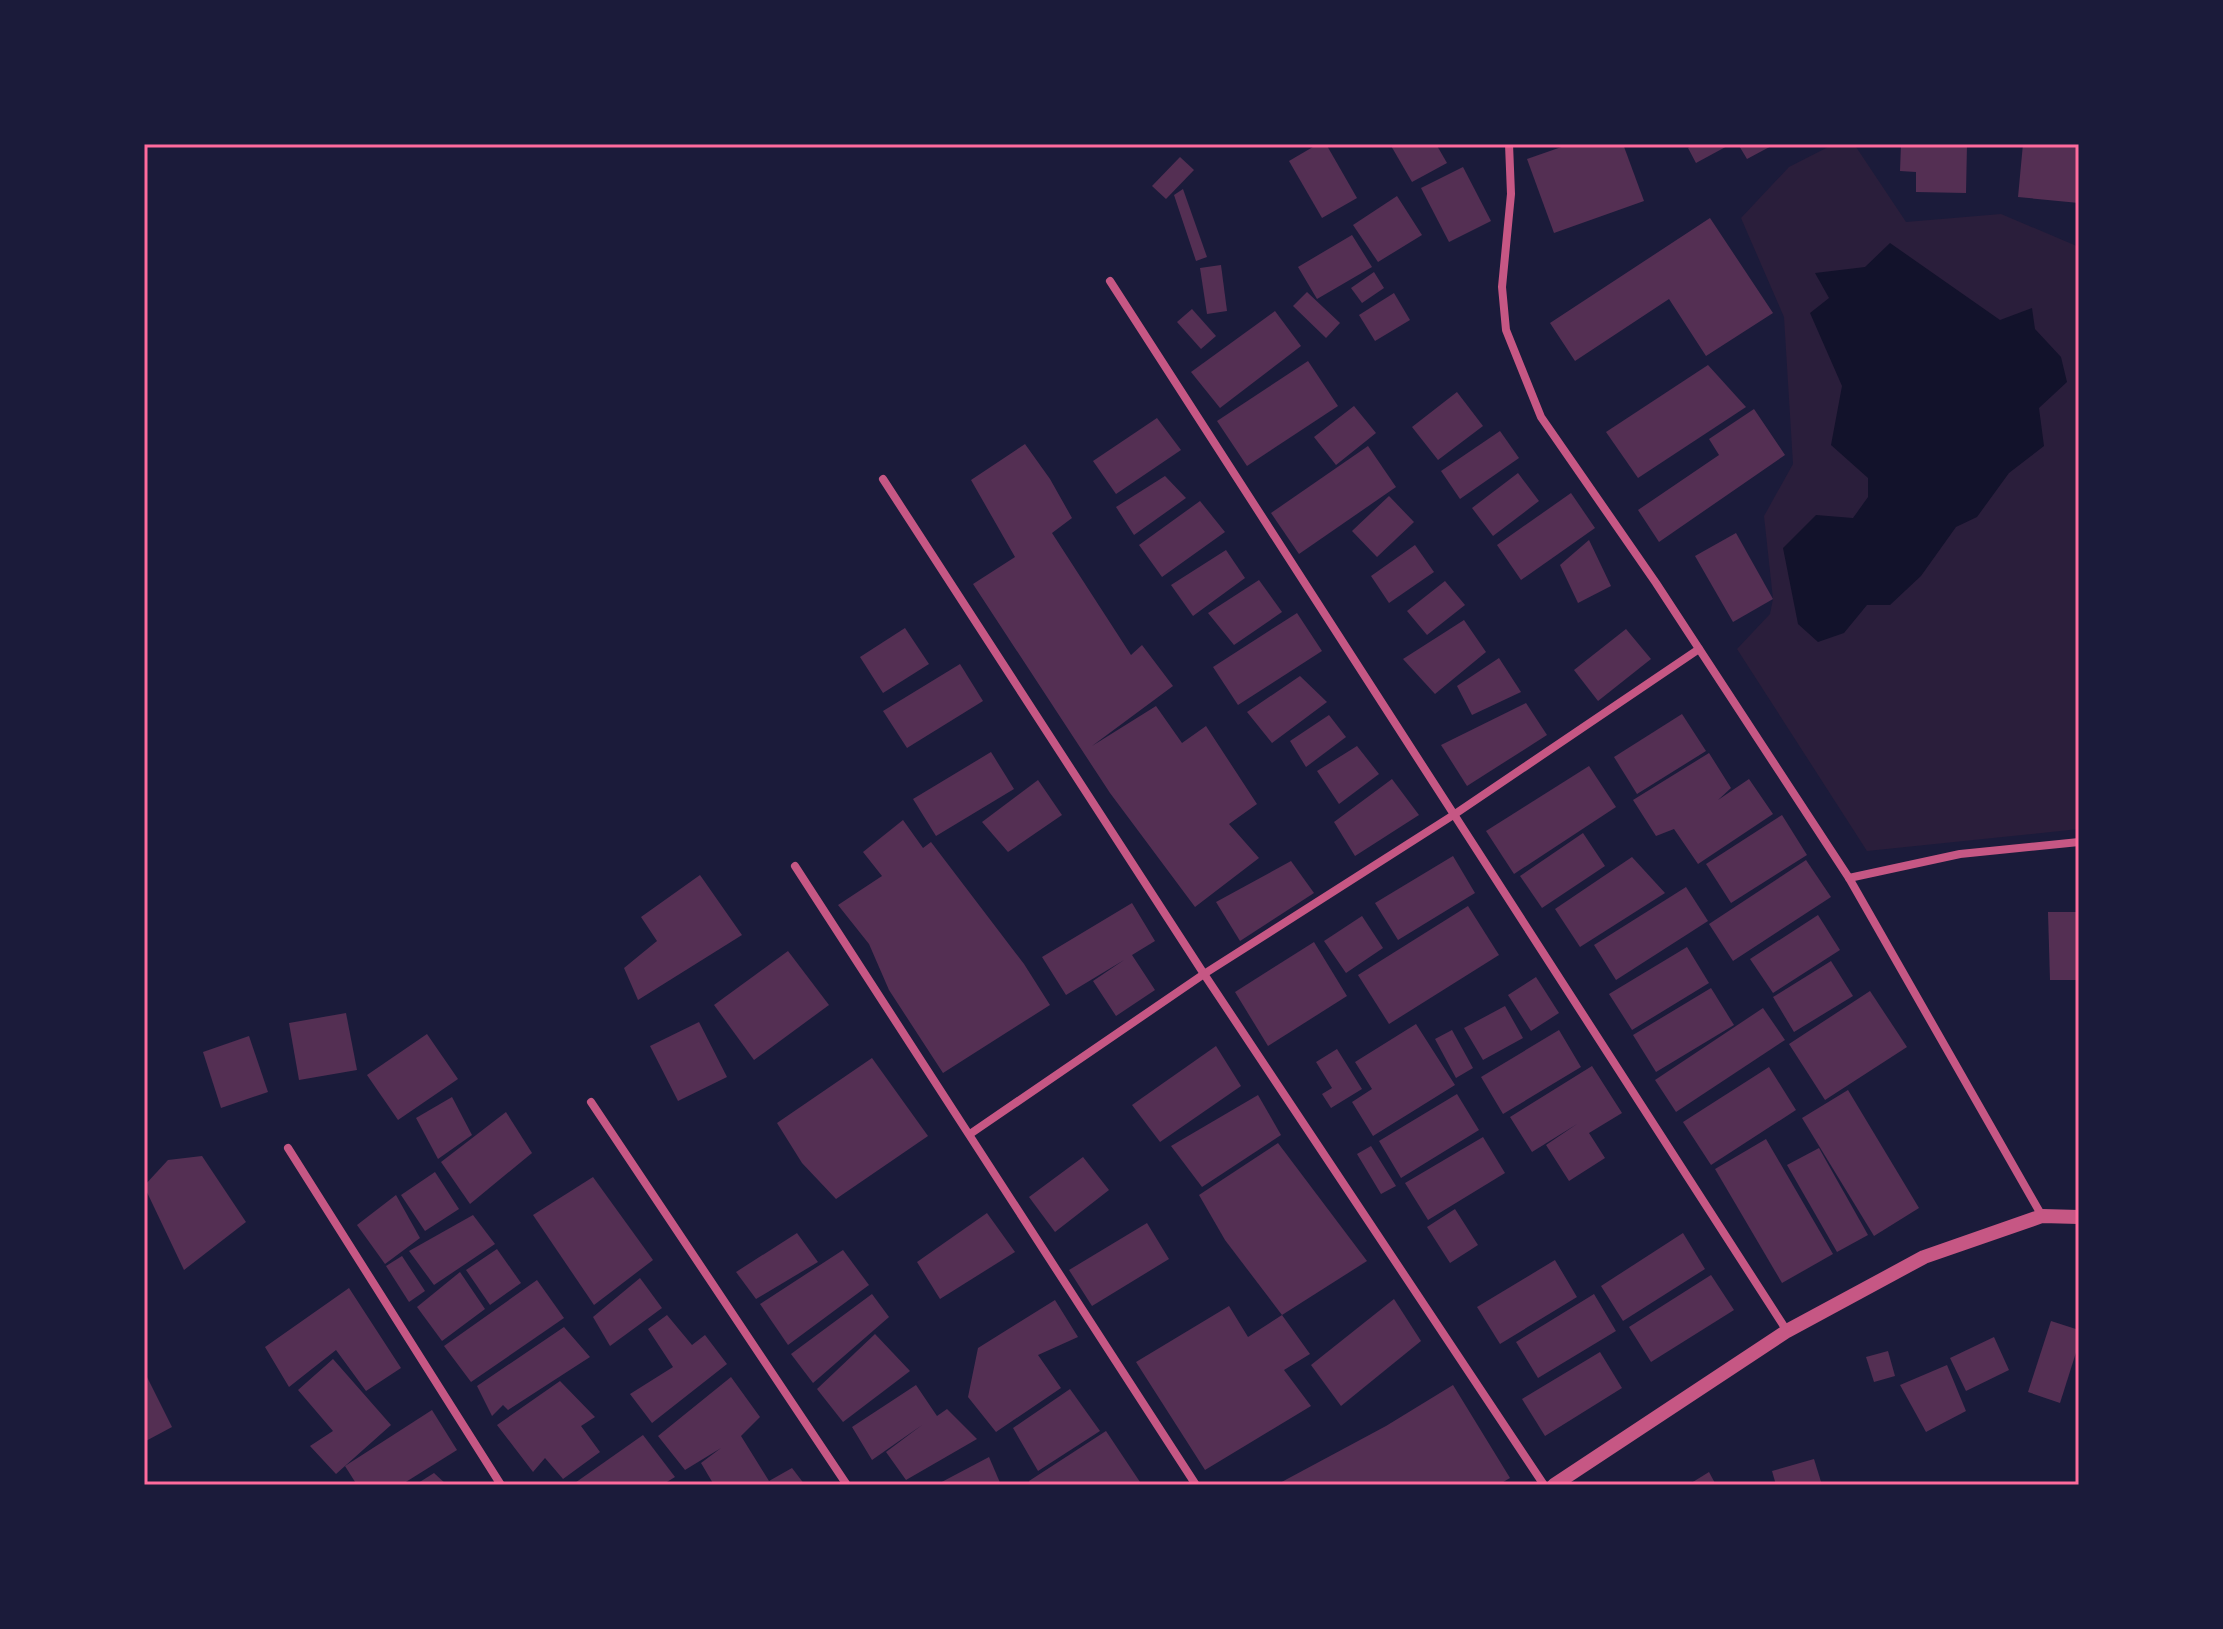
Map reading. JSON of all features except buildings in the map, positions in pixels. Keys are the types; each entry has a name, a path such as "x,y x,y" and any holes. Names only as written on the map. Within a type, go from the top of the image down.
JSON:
{"street":[{"path":"1509,144 1511,194 1502,287 1506,330 1541,417 1699,649 1849,878 2042,1216"},
{"path":"1110,281 1787,1331"},
{"path":"883,479 1204,974 1544,1485"},
{"path":"970,1134 1204,974 1455,814 1699,649"},
{"path":"1849,878 1960,854 2079,842"},
{"path":"795,866 1196,1485"},
{"path":"591,1102 847,1485"},
{"path":"288,1148 501,1485"},
{"path":"1554,1485 1787,1331 1924,1257 2042,1216 2079,1217"}],"shaded area":[{"path":"1834,144 1854,144 1906,222 2001,214 2079,247 2079,829 1867,851 1737,649 1770,614 1773,599 1764,516 1793,464 1784,317 1741,218 1789,167"},
{"path":"1890,243 2000,320 2032,308 2035,329 2061,357 2067,382 2039,408 2044,446 2009,473 1977,517 1956,527 1921,576 1890,605 1867,605 1844,633 1818,642 1798,624 1783,548 1816,515 1853,518 1868,497 1868,478 1831,445 1842,386 1810,313 1829,298 1815,273 1865,267"}]}
